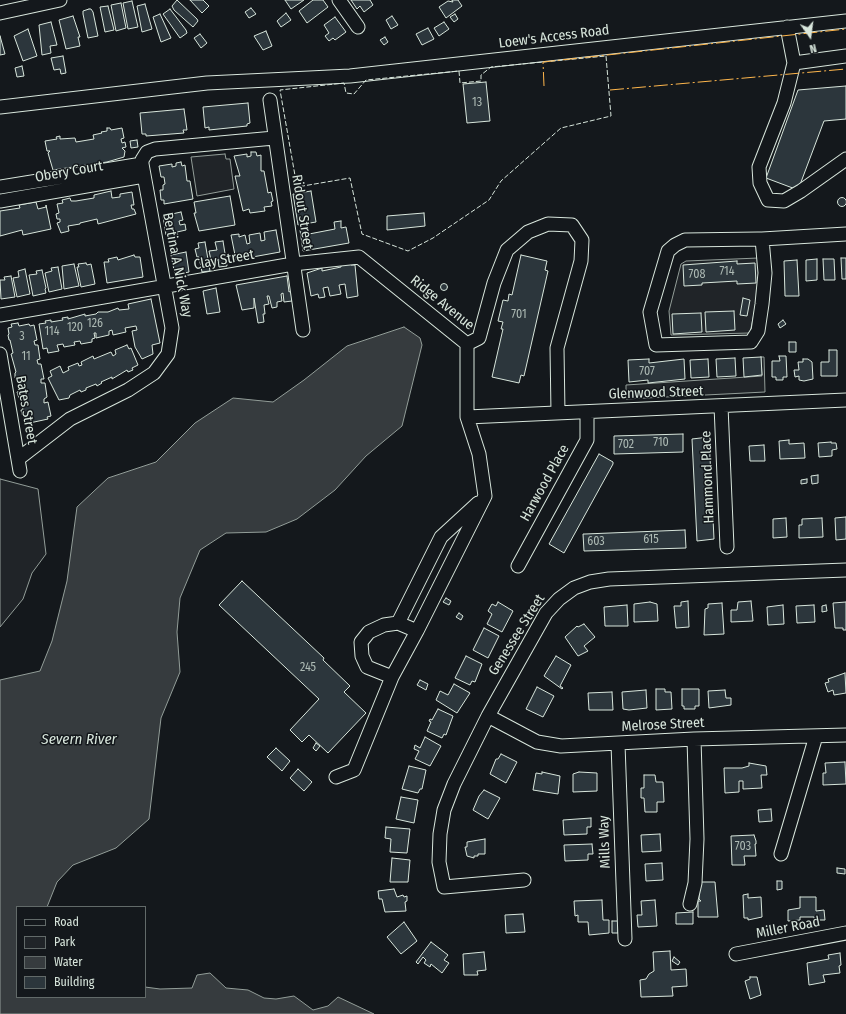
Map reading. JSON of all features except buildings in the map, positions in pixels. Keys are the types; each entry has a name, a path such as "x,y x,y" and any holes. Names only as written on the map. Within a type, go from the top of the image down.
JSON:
{"street":[{"path":"0,13 60,0"},
{"path":"339,0 358,27"},
{"name":"Loew's Access Road","path":"0,107 207,83 350,76 846,21"},
{"path":"786,27 794,63 784,103 760,166 760,183 768,200 784,201 801,191 846,159"},
{"path":"794,63 846,56"},
{"name":"Ridout Street","path":"270,100 274,138 303,330"},
{"path":"143,170 142,160 147,152 155,149 274,138"},
{"name":"Obery Court","path":"0,187 143,170"},
{"name":"Obery Court","path":"0,201 143,170"},
{"name":"Bertina A Nick Way","path":"19,465 70,419 128,390 154,373 168,354 172,328 143,170"},
{"path":"467,344 479,338 494,283 507,250 528,232 548,224 572,225 582,240 581,261 557,348 558,413"},
{"path":"760,239 765,273 764,289 758,331 751,342 656,346 650,312 668,251 685,240 760,239 846,234"},
{"name":"Clay Street","path":"0,315 293,264 359,257"},
{"name":"Ridge Avenue","path":"359,257 467,344 467,417 479,454 485,496"},
{"name":"Bates Street","path":"0,354 19,465"},
{"name":"Glenwood Street","path":"467,417 846,400"},
{"name":"Hammond Place","path":"721,406 727,547"},
{"name":"Harwood Place","path":"518,566 588,440 587,412"},
{"path":"398,623 440,537 485,496"},
{"path":"336,777 354,770 392,677 417,631 485,496"},
{"name":"Genessee Street","path":"524,880 444,887 439,862 440,834 444,810 454,784 488,716 546,613 559,599 574,588 590,582 609,579 846,570"},
{"path":"392,677 367,667 362,656 361,642 369,632 384,625 398,623 417,631"},
{"name":"Melrose Street","path":"488,716 537,742 562,746 694,739 846,735"},
{"path":"781,854 816,736"},
{"path":"690,904 695,883 697,840 694,739"},
{"name":"Mills Way","path":"618,744 625,939"},
{"name":"Miller Road","path":"736,954 846,933"}],"green space":[{"path":"225,154 226,159 230,159 234,189 197,196 191,157"},
{"path":"759,258 760,284 750,333 671,335 669,311 681,264 686,261"},
{"path":"761,357 764,357 765,392 626,399 626,385 762,376"},
{"path":"0,479 38,489 46,554 32,573 23,599 0,627"}],"water":[{"name":"Severn River","path":"404,327 420,338 422,345 402,426 366,456 335,490 297,519 266,532 226,533 200,550 180,598 177,632 180,672 161,718 149,819 116,848 73,865 57,882 47,906 16,906 16,998 146,998 146,987 160,989 192,988 197,975 210,973 226,988 248,990 264,998 276,999 294,996 313,1010 328,1006 338,997 374,1014 0,1014 0,680 40,671 52,641 67,581 77,507 108,478 156,462 195,423 233,398 273,402 347,346"}],"fence":[{"path":"606,56 611,116 561,128 501,181 489,200 433,238 408,251 362,234 350,178 297,187 280,90 344,83 346,93 354,94 366,80 459,71 460,83 481,81 481,75 491,67 606,56"}],"power":[{"path":"544,86 543,62 846,29"},
{"path":"610,90 846,69"}]}
